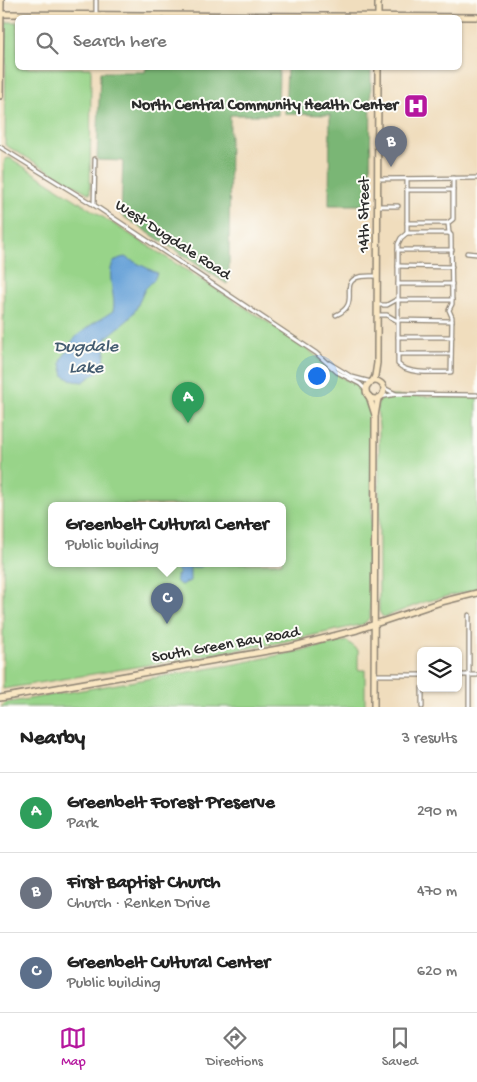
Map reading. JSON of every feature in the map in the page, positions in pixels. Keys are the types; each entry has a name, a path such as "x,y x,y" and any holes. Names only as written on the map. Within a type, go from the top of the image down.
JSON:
{"main road":[{"path":"0,0 0,96"},
{"path":"378,0 378,15"},
{"path":"0,14 48,15"},
{"path":"462,17 477,17"},
{"name":"14th Street","path":"371,382 375,376 377,363 378,70"},
{"name":"14th Street","path":"377,363 382,386"},
{"path":"374,707 375,416 379,398 383,393 382,386 371,382 366,390 375,416"},
{"path":"369,396 379,398"},
{"name":"South Green Bay Road","path":"0,698 264,653 327,639 452,599 477,593"}],"street":[{"path":"96,0 96,15"},
{"name":"West Dugdale Road","path":"0,148 94,205 275,325 326,362"},
{"path":"94,205 95,159"},
{"path":"407,178 407,233 399,241 398,250 398,364 406,370 451,372 452,320 449,310 452,300 452,237 448,233 448,223"},
{"path":"407,223 448,223 453,220 453,178"},
{"path":"377,179 477,178"},
{"path":"407,190 453,190"},
{"path":"377,206 398,206"},
{"path":"407,233 448,233"},
{"path":"398,250 452,250"},
{"path":"467,253 477,254"},
{"path":"398,266 452,267"},
{"path":"336,315 343,312 348,306 350,285 354,279 362,276 377,276"},
{"path":"398,284 452,284"},
{"path":"377,305 387,305 394,300 452,300"},
{"path":"377,315 387,315 392,319 398,320 452,320"},
{"path":"398,337 452,337"},
{"path":"398,354 452,354"},
{"path":"326,362 352,377 371,382"},
{"path":"326,362 337,372 360,384 366,390"},
{"path":"382,386 397,394"},
{"path":"379,398 397,394 477,395"},
{"path":"469,615 469,707"},
{"path":"374,675 417,675"},
{"path":"462,675 477,675"},
{"path":"422,692 422,707"}],"green space":[{"path":"6,22 15,22 15,70 91,70 90,194 5,145"},
{"path":"146,70 279,70 278,115 230,115 229,279 227,284 121,215 123,161 97,160 100,72 145,72"},
{"path":"287,70 371,70 370,205 329,205 330,115 285,114"},
{"path":"10,158 299,342 344,379 359,385 365,391 370,406 373,428 370,617 364,624 273,644 3,689 5,159"},
{"path":"391,396 477,397 477,589 424,602 385,617 379,611 379,427 377,405 380,400"},
{"path":"347,641 358,650 358,670 365,670 365,707 1,707 5,703 236,664"}],"water":[{"name":"Dugdale Lake","path":"125,257 157,273 154,280 145,289 129,319 107,337 104,362 99,371 83,382 74,381 64,376 61,364 62,358 78,335 113,311 112,264"},
{"path":"176,567 190,567 190,581 181,585 178,583 176,575 178,576 179,572"}],"place":[{"name":"North Central Community Health Center","path":"416,106"},
{"name":"First Baptist Church","path":"391,167"},
{"name":"Greenbelt Forest Preserve","path":"188,423"},
{"name":"Greenbelt Cultural Center","path":"167,624"}]}
